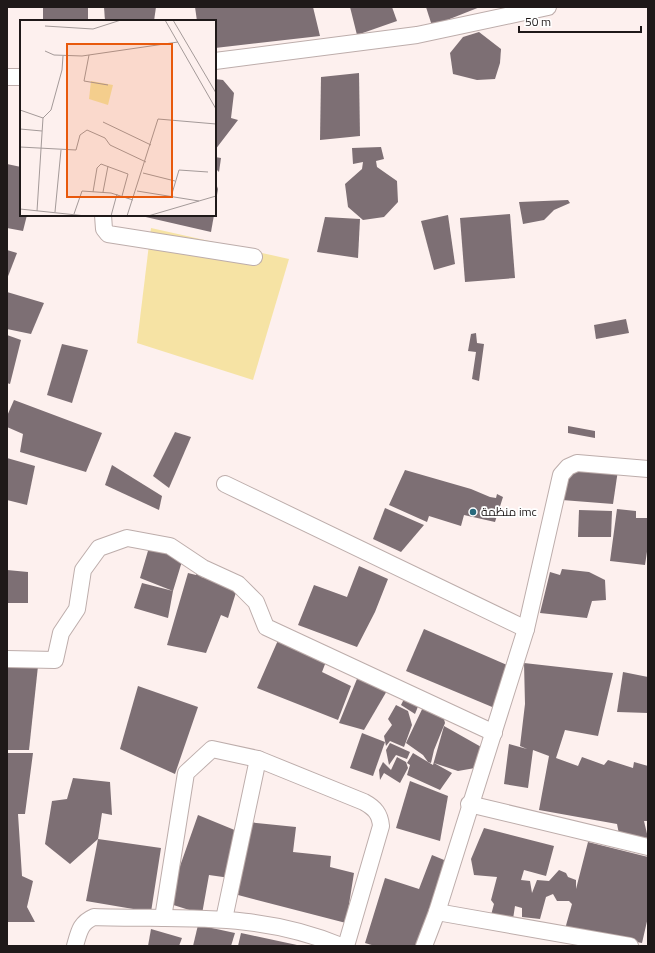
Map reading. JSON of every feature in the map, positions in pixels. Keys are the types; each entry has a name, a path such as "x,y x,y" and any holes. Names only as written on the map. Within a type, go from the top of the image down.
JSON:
{"street":[{"path":"216,60 417,35 548,7"},
{"path":"7,77 20,77"},
{"path":"103,216 104,229 108,234 254,258"},
{"path":"424,946 437,912 469,804 494,733 526,629 561,474 568,467 577,463 648,470"},
{"path":"226,484 526,629"},
{"path":"7,659 55,660 61,633 77,609 83,570 99,548 127,538 170,546 203,568 238,584 256,602 266,627 494,733"},
{"path":"163,918 186,773 212,749 258,759 371,806 380,818 380,826 346,946"},
{"path":"224,919 258,759"},
{"path":"469,804 648,847"},
{"path":"437,912 630,946"},
{"path":"75,946 80,927 86,920 94,917 224,919 274,925 313,940 341,946"}],"shaded area":[{"path":"151,228 289,259 253,380 137,343"}],"building":[{"path":"43,7 88,7 88,20 43,20"},
{"path":"104,7 156,7 154,20 105,20"},
{"path":"195,7 313,7 320,36 216,48 216,20 197,20"},
{"path":"350,7 392,7 397,21 357,35"},
{"path":"426,7 480,7 432,26"},
{"path":"479,32 501,49 500,63 495,79 477,80 453,74 450,53 463,37"},
{"path":"359,73 360,136 320,140 321,77"},
{"path":"216,79 223,80 234,93 231,118 238,120 216,149"},
{"path":"381,147 384,159 376,161 377,167 397,181 398,202 384,217 363,220 348,207 345,184 362,169 363,162 353,164 352,148"},
{"path":"216,157 221,158 219,172 216,169"},
{"path":"7,164 20,167 20,216 27,216 23,231 7,228"},
{"path":"216,184 218,189 216,201"},
{"path":"568,200 570,203 554,210 544,220 523,224 519,202"},
{"path":"510,214 515,278 465,282 460,218"},
{"path":"448,215 455,264 434,270 421,221"},
{"path":"141,216 214,216 211,232"},
{"path":"325,217 360,219 358,258 317,252"},
{"path":"7,250 17,253 7,279"},
{"path":"7,292 44,303 31,334 7,329"},
{"path":"626,319 629,333 596,339 594,325"},
{"path":"476,333 477,343 484,344 479,381 472,379 476,352 468,351 471,334"},
{"path":"7,335 21,340 10,384 7,383"},
{"path":"62,344 88,350 72,403 47,395"},
{"path":"14,400 102,433 86,472 20,452 23,434 7,427 7,416"},
{"path":"568,426 595,431 595,438 568,433"},
{"path":"175,432 191,437 169,488 153,476"},
{"path":"7,458 35,466 27,505 7,500"},
{"path":"112,465 162,496 159,510 105,485"},
{"path":"569,468 618,470 613,504 562,500"},
{"path":"405,470 471,489 490,497 496,498 497,494 503,497 495,522 464,515 461,526 429,516 427,522 389,505"},
{"path":"385,508 424,525 401,552 373,539"},
{"path":"617,509 636,511 636,518 648,518 648,545 645,565 610,561"},
{"path":"579,510 612,511 611,537 578,537"},
{"path":"150,544 183,558 173,591 140,578"},
{"path":"359,566 388,579 375,612 357,647 298,625 314,585 347,597"},
{"path":"562,569 589,572 605,580 606,600 592,601 587,618 540,613 550,572 560,575"},
{"path":"7,570 28,572 28,603 7,603"},
{"path":"198,570 203,571 201,577 238,586 228,618 221,615 206,653 167,645 188,573 196,575"},
{"path":"142,583 173,591 168,618 134,608"},
{"path":"424,629 507,665 497,709 406,671"},
{"path":"279,638 327,659 322,672 351,686 338,720 257,688"},
{"path":"524,663 613,673 598,736 565,730 556,758 578,766 582,757 604,765 608,760 633,768 634,762 648,766 648,821 644,821 648,838 619,834 617,824 539,810 549,756 533,750 528,788 504,784 509,744 527,749 520,746 525,704"},
{"path":"7,664 38,666 29,750 7,750"},
{"path":"623,672 648,677 648,713 617,712"},
{"path":"359,674 388,689 364,730 339,723"},
{"path":"138,686 198,707 175,774 120,749"},
{"path":"405,697 419,704 415,714 401,705"},
{"path":"425,703 443,715 445,723 434,750 431,763 428,762 423,755 406,743"},
{"path":"396,705 408,711 412,725 404,747 390,741 386,746 384,736 392,725 388,719"},
{"path":"444,726 483,748 475,768 458,771 434,763 452,773 440,790 407,775 410,765 407,763 413,753 433,765"},
{"path":"362,733 385,742 373,776 350,768"},
{"path":"390,743 410,752 407,759 396,755 389,765 386,750"},
{"path":"7,753 33,753 25,814 18,814 22,876 33,881 27,907 35,922 7,922"},
{"path":"397,757 406,762 408,768 400,783 384,773 380,780 379,770 383,762 391,770"},
{"path":"73,778 110,782 112,815 102,813 98,839 70,864 45,844 52,801 67,799"},
{"path":"410,781 448,796 440,841 396,828"},
{"path":"198,815 237,831 230,878 209,875 202,914 167,903"},
{"path":"248,822 296,827 293,852 331,856 330,867 354,873 346,923 238,895"},
{"path":"484,828 554,846 546,876 524,870 521,880 530,881 532,893 537,880 549,881 559,870 566,873 568,877 576,880 576,889 588,842 648,857 648,917 642,943 565,929 572,904 569,901 557,901 553,894 546,897 540,919 522,917 522,908 515,906 513,919 491,915 494,904 491,900 497,877 474,875 471,859"},
{"path":"98,839 161,848 151,912 86,901"},
{"path":"432,855 449,862 421,946 375,946 365,943 385,878 419,889"},
{"path":"198,925 235,933 231,946 193,946"},
{"path":"151,929 182,938 179,946 148,946"},
{"path":"241,933 297,945 297,946 238,946"}],"place":[{"name":"منظمة imc","path":"473,512"}]}
